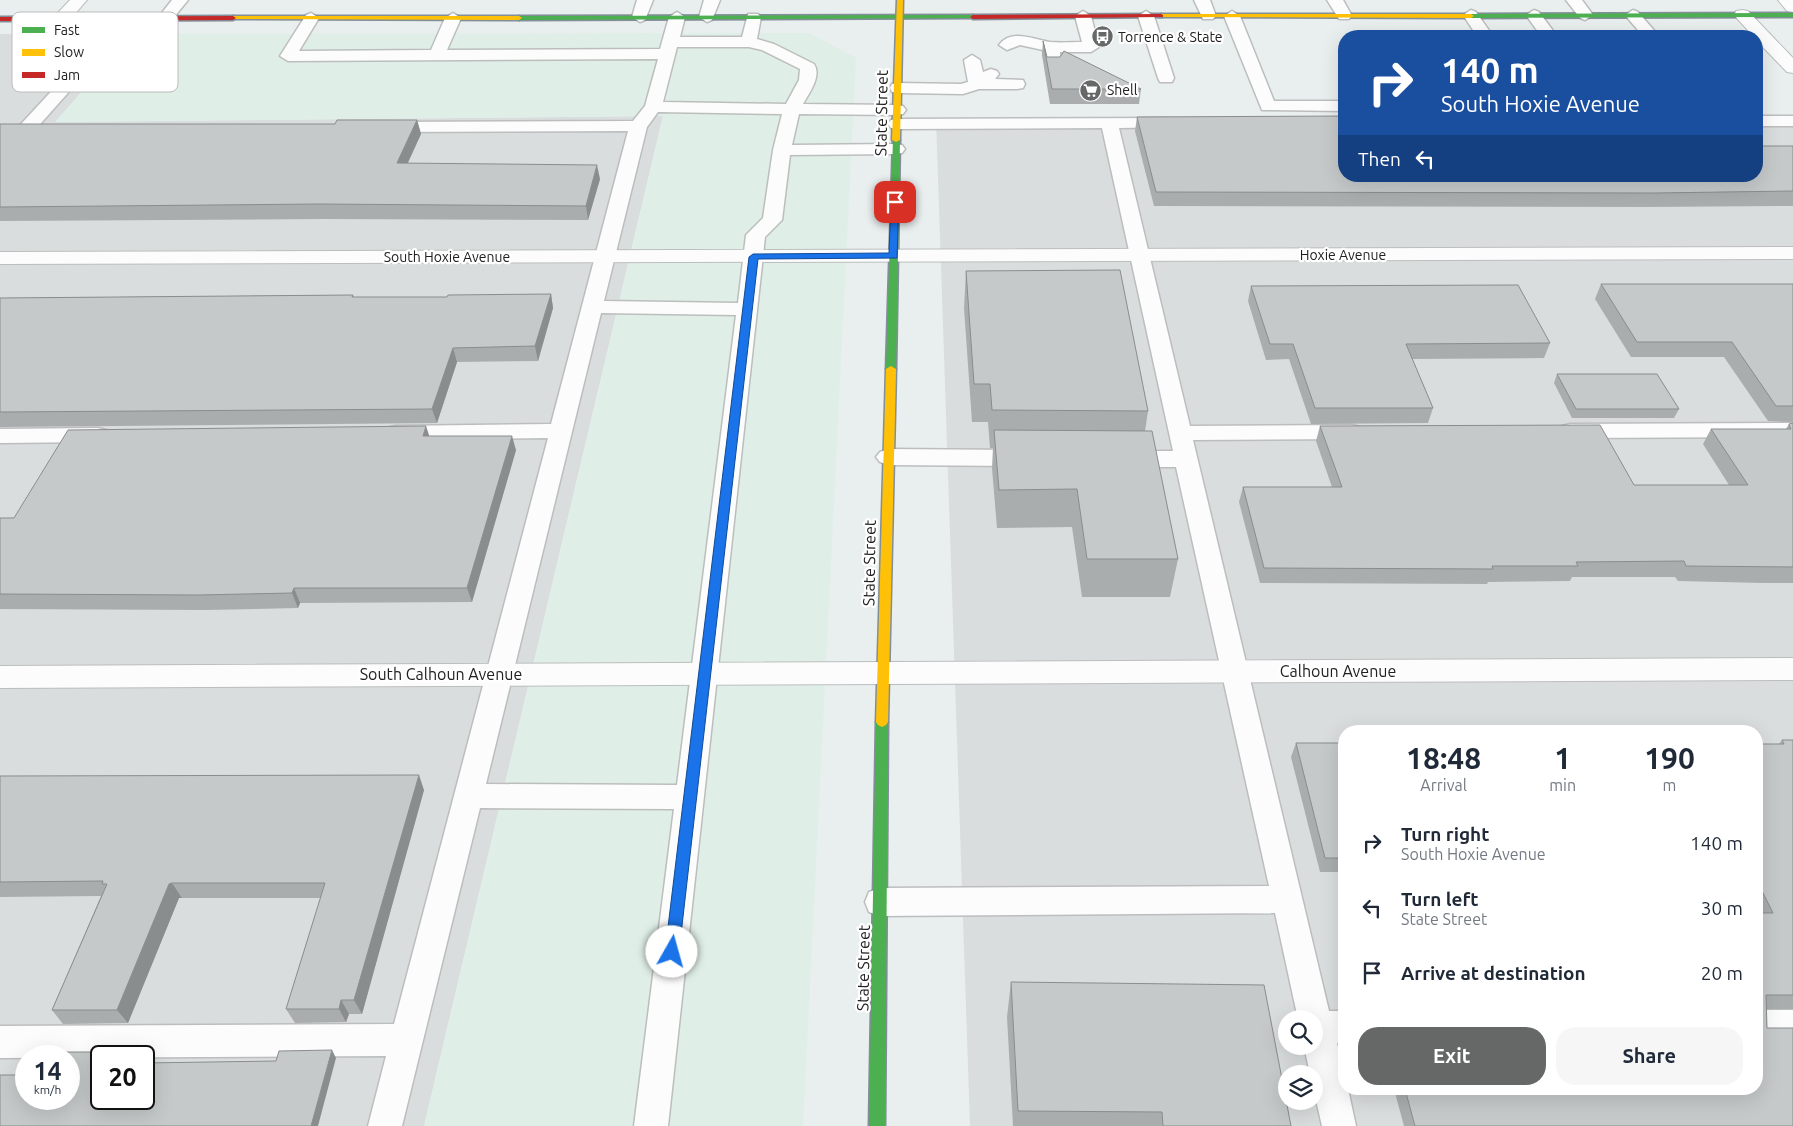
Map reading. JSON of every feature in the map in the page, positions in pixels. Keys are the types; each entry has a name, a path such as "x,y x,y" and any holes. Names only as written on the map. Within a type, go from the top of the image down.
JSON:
{"main road":[{"name":"State Street","path":"876,1126 883,672 900,0"},
{"path":"178,19 1793,15"}],"street":[{"path":"68,12 79,0"},
{"path":"1786,0 1793,7"},
{"path":"1742,15 1756,30"},
{"path":"1763,37 1793,68"},
{"name":"Hoxie Avenue","path":"894,256 1793,253"},
{"name":"South Hoxie Avenue","path":"0,258 894,256"},
{"name":"Calhoun Avenue","path":"883,672 1793,669"},
{"name":"South Calhoun Avenue","path":"0,677 883,672"}],"lane":[{"path":"171,12 180,0"},
{"path":"640,18 645,0"},
{"path":"707,17 712,0"},
{"path":"1202,0 1208,16"},
{"path":"1335,0 1344,16"},
{"path":"1574,0 1585,15"},
{"path":"1534,15 1545,30"},
{"path":"1632,15 1646,30"},
{"path":"1008,16 1013,42 1051,47 1091,47 1083,16"},
{"path":"1146,16 1166,78"},
{"path":"1232,16 1268,106 1338,106"},
{"path":"1472,16 1481,30"},
{"path":"385,1126 604,257 677,17"},
{"path":"749,42 753,17"},
{"path":"311,18 288,56 437,55 668,48 749,42 768,47 808,68 807,80 792,109 782,150 772,220 756,235 651,1126"},
{"path":"437,55 453,18"},
{"path":"1029,56 1051,47"},
{"path":"1051,47 1053,68"},
{"path":"972,60 977,84"},
{"path":"898,88 962,89 977,84 995,72"},
{"path":"977,84 1017,84"},
{"path":"28,127 60,92"},
{"path":"368,127 646,117 792,109 897,117 1109,123 1187,123"},
{"path":"1763,121 1793,121"},
{"path":"1109,123 1287,899 1330,1027 1339,1126"},
{"path":"1285,123 1338,123"},
{"path":"10,127 48,127"},
{"path":"782,150 896,149"},
{"path":"592,308 747,308"},
{"path":"1546,431 1793,430"},
{"path":"374,433 560,432"},
{"path":"1180,433 1378,432"},
{"path":"0,436 118,435"},
{"path":"888,457 1047,458"},
{"path":"1106,458 1186,459"},
{"path":"467,796 690,797"},
{"path":"880,902 1287,899"},
{"path":"1763,1025 1793,1025"},
{"path":"0,1042 407,1040"}],"shaded area":[{"path":"809,33 856,58 803,1126 424,1126 663,116 55,122 81,92 178,92 178,34"},
{"path":"0,34 12,34 12,92 82,92 56,122 663,116 424,1126 0,1126"},
{"path":"1763,116 1793,116 1793,1126 970,1126 936,118 1338,117 1338,182 1763,182"}],"building":[{"path":"1043,41 1047,57 1060,57 1064,51 1141,89 1052,89"},
{"path":"1338,116 1338,182 1763,182 1763,146 1793,146 1793,191 1654,193 1156,192 1137,117"},
{"path":"337,120 417,120 397,163 597,165 586,206 319,204 0,207 0,124 335,124"},
{"path":"1120,270 1148,411 992,410 990,384 974,384 966,271"},
{"path":"1601,284 1793,284 1793,406 1776,406 1732,342 1637,342"},
{"path":"1518,285 1550,343 1406,344 1433,408 1315,408 1293,344 1270,344 1251,286"},
{"path":"551,294 535,346 453,348 432,409 0,412 0,298 353,295 352,297 447,297 448,295"},
{"path":"1557,374 1657,374 1679,409 1576,409"},
{"path":"1793,423 1793,567 1686,566 1684,561 1576,562 1578,566 1492,566 1493,569 1264,568 1243,487 1342,487 1320,426 1600,425 1634,485 1748,485 1711,429 1791,429 1789,424"},
{"path":"426,426 423,436 512,436 467,588 294,588 292,593 199,595 0,594 0,518 14,518 68,430"},
{"path":"994,430 1152,431 1178,559 1087,559 1077,489 999,490"},
{"path":"1782,740 1793,740 1793,995 1766,995 1767,1028 1793,1028 1793,1126 1415,1126 1407,1095 1763,1095 1763,913 1773,913 1763,893 1763,744 1784,744"},
{"path":"1296,743 1338,743 1338,858 1325,858"},
{"path":"419,775 354,1000 341,1000 339,1009 286,1009 325,883 172,883 169,884 117,1010 52,1010 107,884 102,884 103,881 0,882 0,776"},
{"path":"1011,982 1264,985 1279,1065 1278,1110 1288,1110 1291,1126 1163,1126 1162,1112 1018,1111"},
{"path":"332,1050 311,1126 0,1126 0,1075 15,1075 15,1110 80,1110 80,1052 90,1052 90,1110 155,1110 155,1063 276,1061 279,1051"}],"traffic: fast":[{"path":"1471,16 1793,15"},
{"path":"519,18 973,17"},
{"path":"891,369 896,140"},
{"path":"877,1126 882,722"}],"traffic: slow":[{"path":"896,140 900,0"},
{"path":"1161,16 1471,16"},
{"path":"233,18 519,18"},
{"path":"882,722 891,369"}],"traffic: jam":[{"path":"973,17 1161,16"},
{"path":"178,18 233,18"},
{"path":"0,19 12,19"}],"place":[{"name":"Torrence & State","path":"1102,37"},
{"name":"Shell","path":"1091,90"}],"route":[{"path":"672,952 753,257 894,256 895,202"}]}
